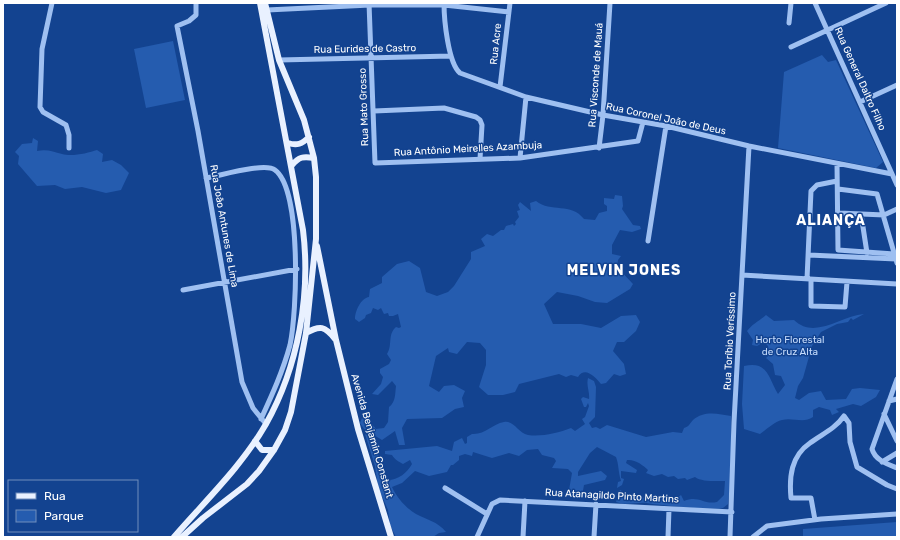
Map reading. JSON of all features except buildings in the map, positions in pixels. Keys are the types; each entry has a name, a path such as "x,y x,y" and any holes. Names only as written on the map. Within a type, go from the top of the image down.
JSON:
{"main road":[{"path":"174,537 223,482 255,441 266,424 279,397 292,360 305,284 306,256 292,165 260,3"},
{"path":"182,537 259,472 274,450 285,430 291,412 306,333 316,239 316,177 314,158 309,137 279,60 265,3"},
{"path":"288,143 296,145 303,143 309,137"},
{"path":"292,165 298,158 303,156 314,158"},
{"name":"Avenida Benjamin Constant","path":"316,239 336,340 358,428 391,537"},
{"path":"306,333 314,328 322,328 328,330 336,340"},
{"path":"255,441 262,450 274,450"}],"street":[{"path":"52,3 42,49 40,107 43,112 66,125 69,135 69,148"},
{"name":"Rua João Antunes de Lima","path":"196,3 196,15 189,21 177,26 206,178 242,382 253,408 266,424"},
{"name":"Rua Acre","path":"500,87 510,3"},
{"name":"Rua Visconde de Mauá","path":"599,148 603,115 610,3"},
{"path":"789,23 791,3"},
{"name":"Rua General Daltro Filho","path":"815,3 860,102 895,173 897,185"},
{"path":"791,47 886,3"},
{"name":"Rua Mato Grosso","path":"370,4 375,163"},
{"path":"267,10 292,5 444,4 509,12"},
{"path":"444,4 451,56"},
{"name":"Rua Coronel João de Deus","path":"451,56 453,64 460,73 526,97 603,115 666,126 749,146 837,164 895,173"},
{"name":"Rua Eurides de Castro","path":"279,60 451,56"},
{"path":"860,102 897,85"},
{"path":"520,158 526,97"},
{"path":"374,111 444,108 476,117 480,120 482,125 480,159"},
{"name":"Rua Antônio Meirelles Azambuja","path":"375,163 520,158 599,148 638,141 643,122"},
{"path":"648,242 666,126"},
{"name":"Rua Toríbio Veríssimo","path":"730,537 734,422 749,146"},
{"path":"837,164 836,181 839,213 838,250 867,253 896,259"},
{"path":"206,178 264,167 274,169 281,177 290,206 296,269 295,319 290,345 274,391 261,419"},
{"path":"836,181 817,185 813,188 809,255 811,306 845,307 847,282"},
{"path":"838,190 877,194 896,259"},
{"path":"839,213 884,216 897,209"},
{"path":"861,214 867,253"},
{"path":"809,255 896,259"},
{"path":"183,290 296,269"},
{"path":"742,275 897,284"},
{"path":"897,379 872,449 874,455 882,462 897,468"},
{"path":"889,402 897,399"},
{"path":"884,414 897,440"},
{"path":"815,520 811,498 791,498 789,479 794,461 809,443 828,433 844,416 849,423 850,442 857,467 887,485 897,489"},
{"path":"882,462 897,454"},
{"path":"445,488 488,514 477,537"},
{"name":"Rua Atanagildo Pinto Martins","path":"488,514 492,504 500,500 732,512"},
{"path":"523,537 525,501"},
{"path":"594,537 596,504"},
{"path":"668,537 669,509"},
{"path":"753,537 767,526 815,520 897,514"}],"green space":[{"path":"173,41 185,100 146,108 134,49"},
{"path":"822,55 828,62 836,60 883,162 876,168 778,148 784,72"},
{"path":"33,138 38,141 37,151 41,150 66,155 75,155 97,150 103,154 102,162 112,160 121,165 129,173 121,190 106,193 82,187 65,189 55,185 37,186 18,164 19,156 15,152 22,144 32,143"},
{"path":"615,195 622,196 622,209 633,225 640,226 641,229 632,232 620,230 612,245 612,254 621,256 618,260 617,267 633,284 630,289 607,303 595,302 578,296 557,292 544,304 553,324 581,324 601,328 621,316 636,315 640,322 636,331 624,342 617,342 613,351 624,364 626,374 620,376 614,374 606,383 601,384 593,376 584,372 578,377 571,375 566,377 559,374 519,384 515,392 503,395 488,395 479,387 486,365 486,350 480,343 467,342 457,354 449,352 448,348 436,356 429,386 439,392 444,386 454,385 465,391 462,398 464,407 455,409 442,418 407,419 402,428 405,445 399,445 395,431 382,440 364,429 360,423 362,418 366,417 376,429 384,428 388,422 389,407 394,400 396,386 392,381 378,395 372,394 381,384 383,377 380,373 380,369 389,364 391,360 387,354 390,347 392,333 396,327 401,327 398,314 389,316 388,313 384,314 381,308 378,310 373,308 371,313 366,315 365,318 359,322 355,319 359,305 363,300 369,297 370,289 382,283 382,277 397,264 409,261 420,268 426,292 437,296 448,292 454,286 471,259 471,252 485,246 481,239 487,234 493,236 501,230 504,230 506,226 513,224 514,226 516,224 515,222 519,217 517,211 520,210 518,205 520,202 531,211 530,203 536,201 542,205 573,211 584,219 595,220 599,213 607,211 607,206 604,204 604,198 614,199"},
{"name":"Horto Florestal de Cruz Alta","path":"864,314 853,320 851,318 848,322 837,324 821,332 812,346 803,378 798,386 795,398 799,400 809,393 821,391 826,400 846,399 852,389 860,388 880,390 876,397 861,406 853,404 836,409 839,412 832,415 830,410 819,407 813,410 813,417 809,419 782,420 773,424 760,434 744,429 742,404 744,366 752,365 763,368 778,394 785,385 781,376 775,375 773,364 766,358 769,355 768,346 764,342 757,346 752,345 753,340 747,331 751,326 766,315 774,321 794,320 802,326 810,328 828,325"},
{"path":"588,378 594,381 596,387 595,417 589,423 592,428 596,427 600,429 607,425 646,437 673,432 682,433 684,428 697,417 702,415 722,414 731,416 731,476 728,504 723,508 709,509 646,503 624,504 616,502 618,496 617,492 621,490 624,497 659,498 662,495 665,498 676,499 681,495 684,501 689,499 697,499 712,503 717,502 724,495 725,481 705,480 695,477 687,480 685,478 678,479 674,476 668,477 662,474 654,476 646,473 648,470 639,463 633,460 627,460 626,463 637,470 636,473 621,471 621,478 624,479 622,485 617,488 618,482 621,481 616,457 597,447 590,453 578,472 578,476 601,471 607,476 605,480 584,485 582,496 572,496 569,490 572,473 568,469 552,468 556,461 554,458 542,455 538,449 527,450 519,456 509,453 492,458 473,452 472,456 465,454 459,456 459,460 451,465 447,472 429,476 415,471 402,483 392,487 399,499 409,509 435,523 446,532 439,533 433,537 396,537 390,525 388,510 378,487 375,466 365,434 379,445 376,449 381,462 379,466 388,480 392,480 402,475 412,464 410,460 403,464 392,455 385,454 385,451 437,446 452,451 454,442 462,438 465,444 467,443 467,437 472,434 481,433 504,422 511,423 521,432 528,435 550,434 571,428 575,431 585,424 582,419 585,417 589,406 588,403 586,407 584,407 581,399 583,397 589,399 587,384"},
{"path":"897,522 897,537 803,537 803,529"}],"district":[{"name":"ALIANÇA","path":"831,220"},
{"name":"MELVIN JONES","path":"624,270"}]}
